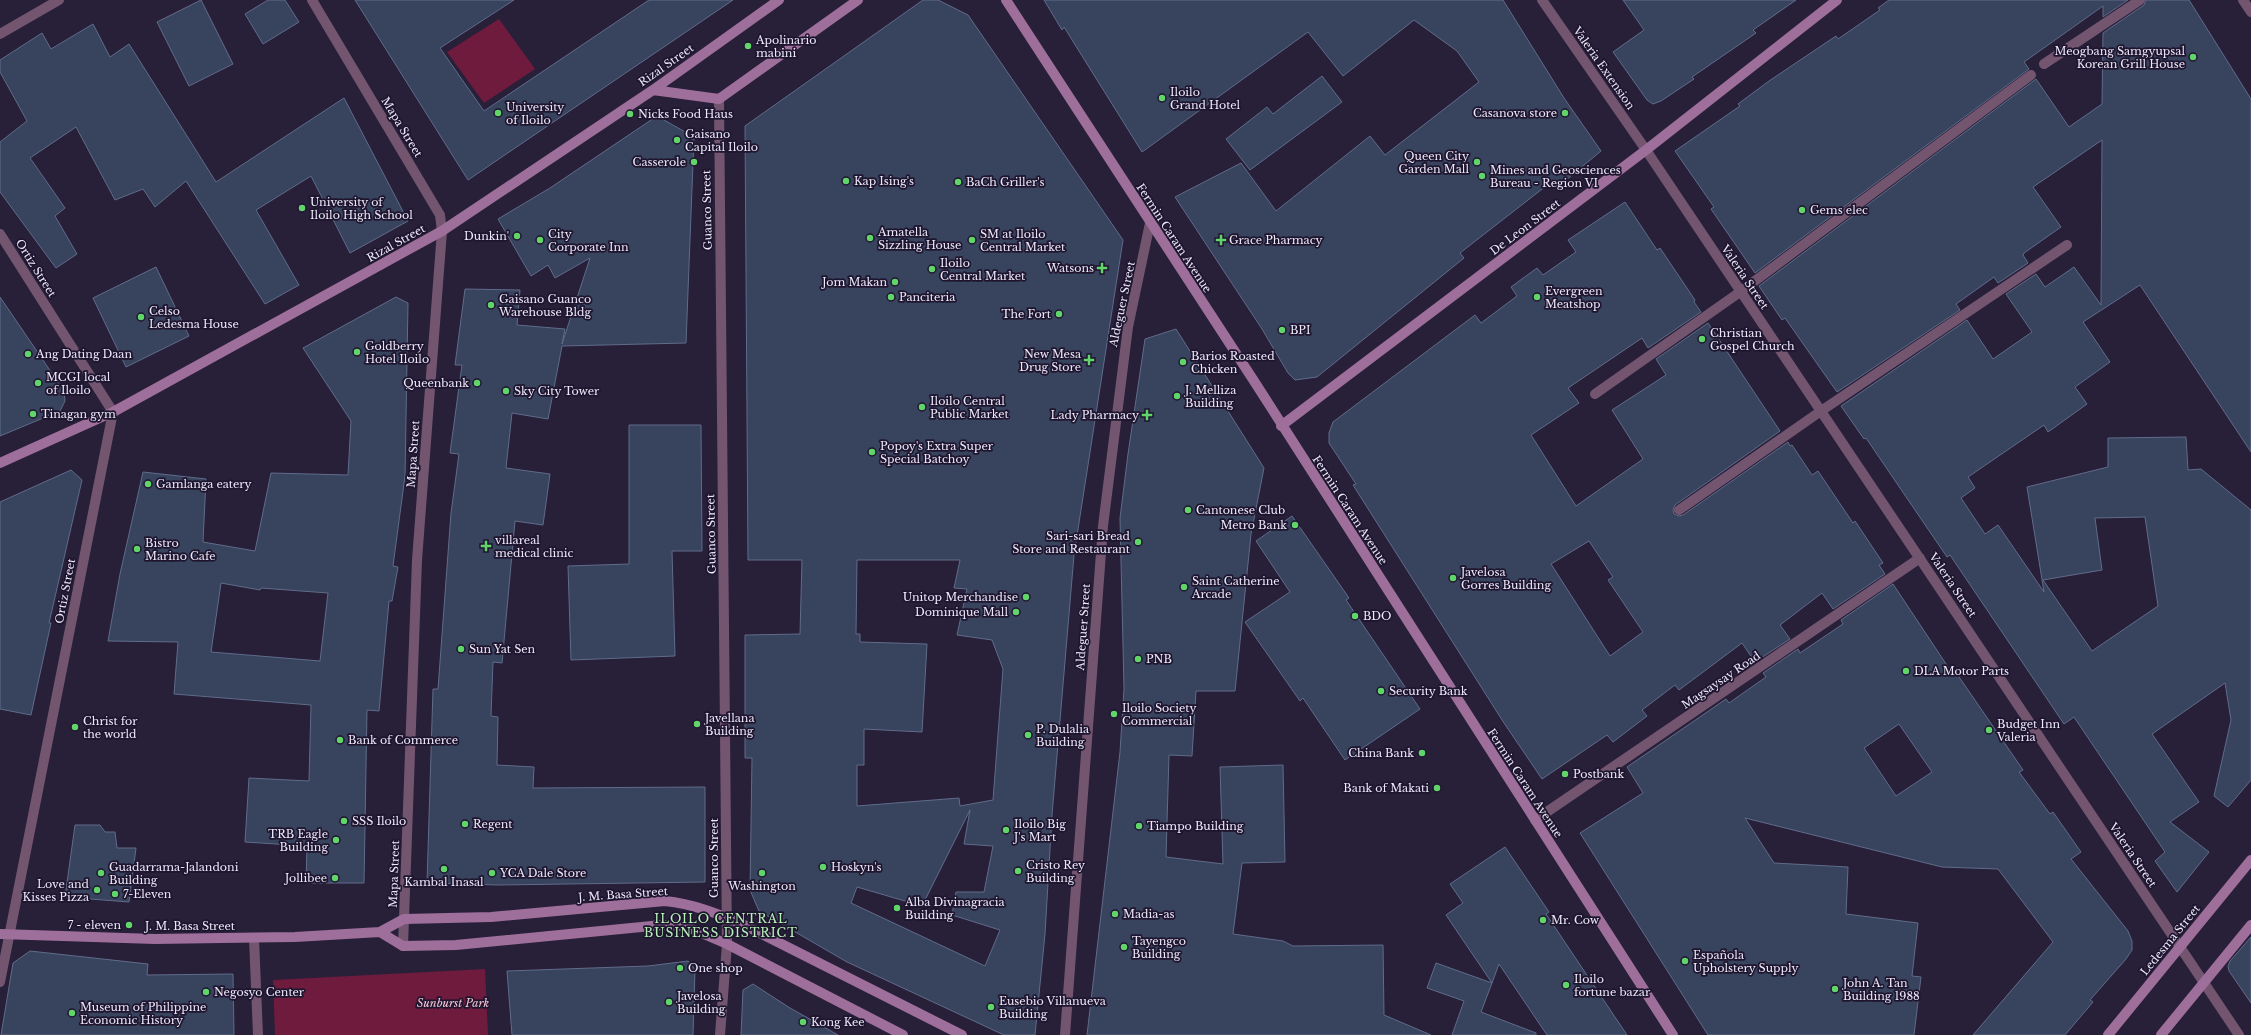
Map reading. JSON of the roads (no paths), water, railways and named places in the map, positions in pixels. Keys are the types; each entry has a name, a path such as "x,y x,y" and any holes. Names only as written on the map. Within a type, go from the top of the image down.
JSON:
{"main road":[{"name":"Rizal Street","path":"0,463 113,412 442,231 653,90 779,0"},
{"path":"653,90 719,100 858,0"},
{"name":"Fermin Caram Avenue","path":"1006,0 1672,1035"},
{"name":"De Leon Street","path":"1281,426 1646,150 1837,0"},
{"name":"Ledesma Street","path":"2108,1035 2251,860"},
{"name":"J. M. Basa Street","path":"5,934 155,939 254,938 380,932 404,919 491,917 665,901 687,904 726,917 962,1035"},
{"path":"380,932 403,946 456,945 662,925 685,926 727,944 903,1035"},
{"path":"2161,1035 2251,925"}],"street":[{"path":"0,34 59,0"},
{"name":"Mapa Street","path":"312,0 440,215 442,231 417,560 403,946"},
{"name":"Valeria Extension","path":"1542,0 1646,150"},
{"path":"2044,64 2140,0"},
{"path":"2243,0 2251,12"},
{"path":"1595,394 1740,292 2031,75"},
{"name":"Guanco Street","path":"719,100 727,944 720,1035"},
{"name":"Valeria Street","path":"1646,150 2180,945 2238,1035"},
{"name":"Aldeguer Street","path":"1065,1035 1103,526 1128,327 1150,223"},
{"name":"Ortiz Street","path":"0,234 113,412 5,934 0,982"},
{"path":"1679,510 1821,410 2067,245"},
{"name":"Magsaysay Road","path":"1535,820 1920,558"},
{"path":"254,938 258,1035"}],"place":[{"name":"Apolinario mabini","path":"748,46"},
{"name":"Meogbang Samgyupsal Korean Grill House","path":"2193,57"},
{"name":"Iloilo Grand Hotel","path":"1162,98"},
{"name":"University of Iloilo","path":"498,113"},
{"name":"Casanova store","path":"1565,113"},
{"name":"Nicks Food Haus","path":"630,114"},
{"name":"Gaisano Capital Iloilo","path":"677,140"},
{"name":"Casserole","path":"694,162"},
{"name":"Queen City Garden Mall","path":"1477,162"},
{"name":"Mines and Geosciences Bureau - Region VI","path":"1482,176"},
{"name":"Kap Ising's","path":"846,181"},
{"name":"BaCh Griller's","path":"958,182"},
{"name":"University of Iloilo High School","path":"302,208"},
{"name":"Gems elec","path":"1802,210"},
{"name":"Dunkin'","path":"517,236"},
{"name":"Amatella Sizzling House","path":"870,238"},
{"name":"City Corporate Inn","path":"540,240"},
{"name":"SM at Iloilo Central Market","path":"972,240"},
{"name":"Grace Pharmacy","path":"1221,240"},
{"name":"Watsons","path":"1102,268"},
{"name":"Iloilo Central Market","path":"932,269"},
{"name":"Jom Makan","path":"895,282"},
{"name":"Panciteria","path":"891,297"},
{"name":"Evergreen Meatshop","path":"1537,297"},
{"name":"Gaisano Guanco Warehouse Bldg","path":"491,305"},
{"name":"The Fort","path":"1059,314"},
{"name":"Celso Ledesma House","path":"141,317"},
{"name":"BPI","path":"1282,330"},
{"name":"Christian Gospel Church","path":"1702,339"},
{"name":"Goldberry Hotel Iloilo","path":"357,352"},
{"name":"Ang Dating Daan","path":"28,354"},
{"name":"New Mesa Drug Store","path":"1089,360"},
{"name":"Barios Roasted Chicken","path":"1183,362"},
{"name":"MCGI local of Iloilo","path":"38,383"},
{"name":"Queenbank","path":"477,383"},
{"name":"Sky City Tower","path":"506,391"},
{"name":"J. Melliza Building","path":"1177,396"},
{"name":"Iloilo Central Public Market","path":"922,407"},
{"name":"Tinagan gym","path":"33,414"},
{"name":"Lady Pharmacy","path":"1147,415"},
{"name":"Popoy's Extra Super Special Batchoy","path":"872,452"},
{"name":"Gamlanga eatery","path":"148,484"},
{"name":"Cantonese Club","path":"1188,510"},
{"name":"Metro Bank","path":"1295,525"},
{"name":"Sari-sari Bread Store and Restaurant","path":"1138,542"},
{"name":"villareal medical clinic","path":"486,546"},
{"name":"Bistro Marino Cafe","path":"137,549"},
{"name":"Javelosa Gorres Building","path":"1453,578"},
{"name":"Saint Catherine Arcade","path":"1184,587"},
{"name":"Unitop Merchandise","path":"1026,597"},
{"name":"Dominique Mall","path":"1016,612"},
{"name":"BDO","path":"1355,616"},
{"name":"Sun Yat Sen","path":"461,649"},
{"name":"PNB","path":"1138,659"},
{"name":"DLA Motor Parts","path":"1906,671"},
{"name":"Security Bank","path":"1381,691"},
{"name":"Iloilo Society Commercial","path":"1114,714"},
{"name":"Javellana Building","path":"697,724"},
{"name":"Christ for the world","path":"75,727"},
{"name":"Budget Inn Valeria","path":"1989,730"},
{"name":"P. Dulalia Building","path":"1028,735"},
{"name":"Bank of Commerce","path":"340,740"},
{"name":"China Bank","path":"1422,753"},
{"name":"Postbank","path":"1565,774"},
{"name":"Bank of Makati","path":"1437,788"},
{"name":"SSS Iloilo","path":"344,821"},
{"name":"Regent","path":"465,824"},
{"name":"Tiampo Building","path":"1139,826"},
{"name":"Iloilo Big J's Mart","path":"1006,830"},
{"name":"TRB Eagle Building","path":"336,840"},
{"name":"Hoskyn's","path":"823,867"},
{"name":"Kambal Inasal","path":"444,869"},
{"name":"Cristo Rey Building","path":"1018,871"},
{"name":"Guadarrama-Jalandoni Building","path":"101,873"},
{"name":"YCA Dale Store","path":"492,873"},
{"name":"Washington","path":"762,873"},
{"name":"Jollibee","path":"335,878"},
{"name":"Love and Kisses Pizza","path":"97,890"},
{"name":"7-Eleven","path":"115,894"},
{"name":"Alba Divinagracia Building","path":"897,908"},
{"name":"Madia-as","path":"1115,914"},
{"name":"Mr. Cow","path":"1543,920"},
{"name":"7 - eleven","path":"129,925"},
{"name":"Tayengco Building","path":"1124,947"},
{"name":"Española Upholstery Supply","path":"1685,961"},
{"name":"One shop","path":"680,968"},
{"name":"Iloilo fortune bazar","path":"1566,985"},
{"name":"John A. Tan Building 1988","path":"1835,989"},
{"name":"Negosyo Center","path":"206,992"},
{"name":"Javelosa Building","path":"669,1002"},
{"name":"Eusebio Villanueva Building","path":"991,1007"},
{"name":"Museum of Philippine Economic History","path":"72,1013"},
{"name":"Kong Kee","path":"803,1022"}],"district":[{"name":"ILOILO CENTRAL BUSINESS DISTRICT","path":"721,926"}],"park label":[{"name":"Sunburst Park","path":"453,1003"}]}
